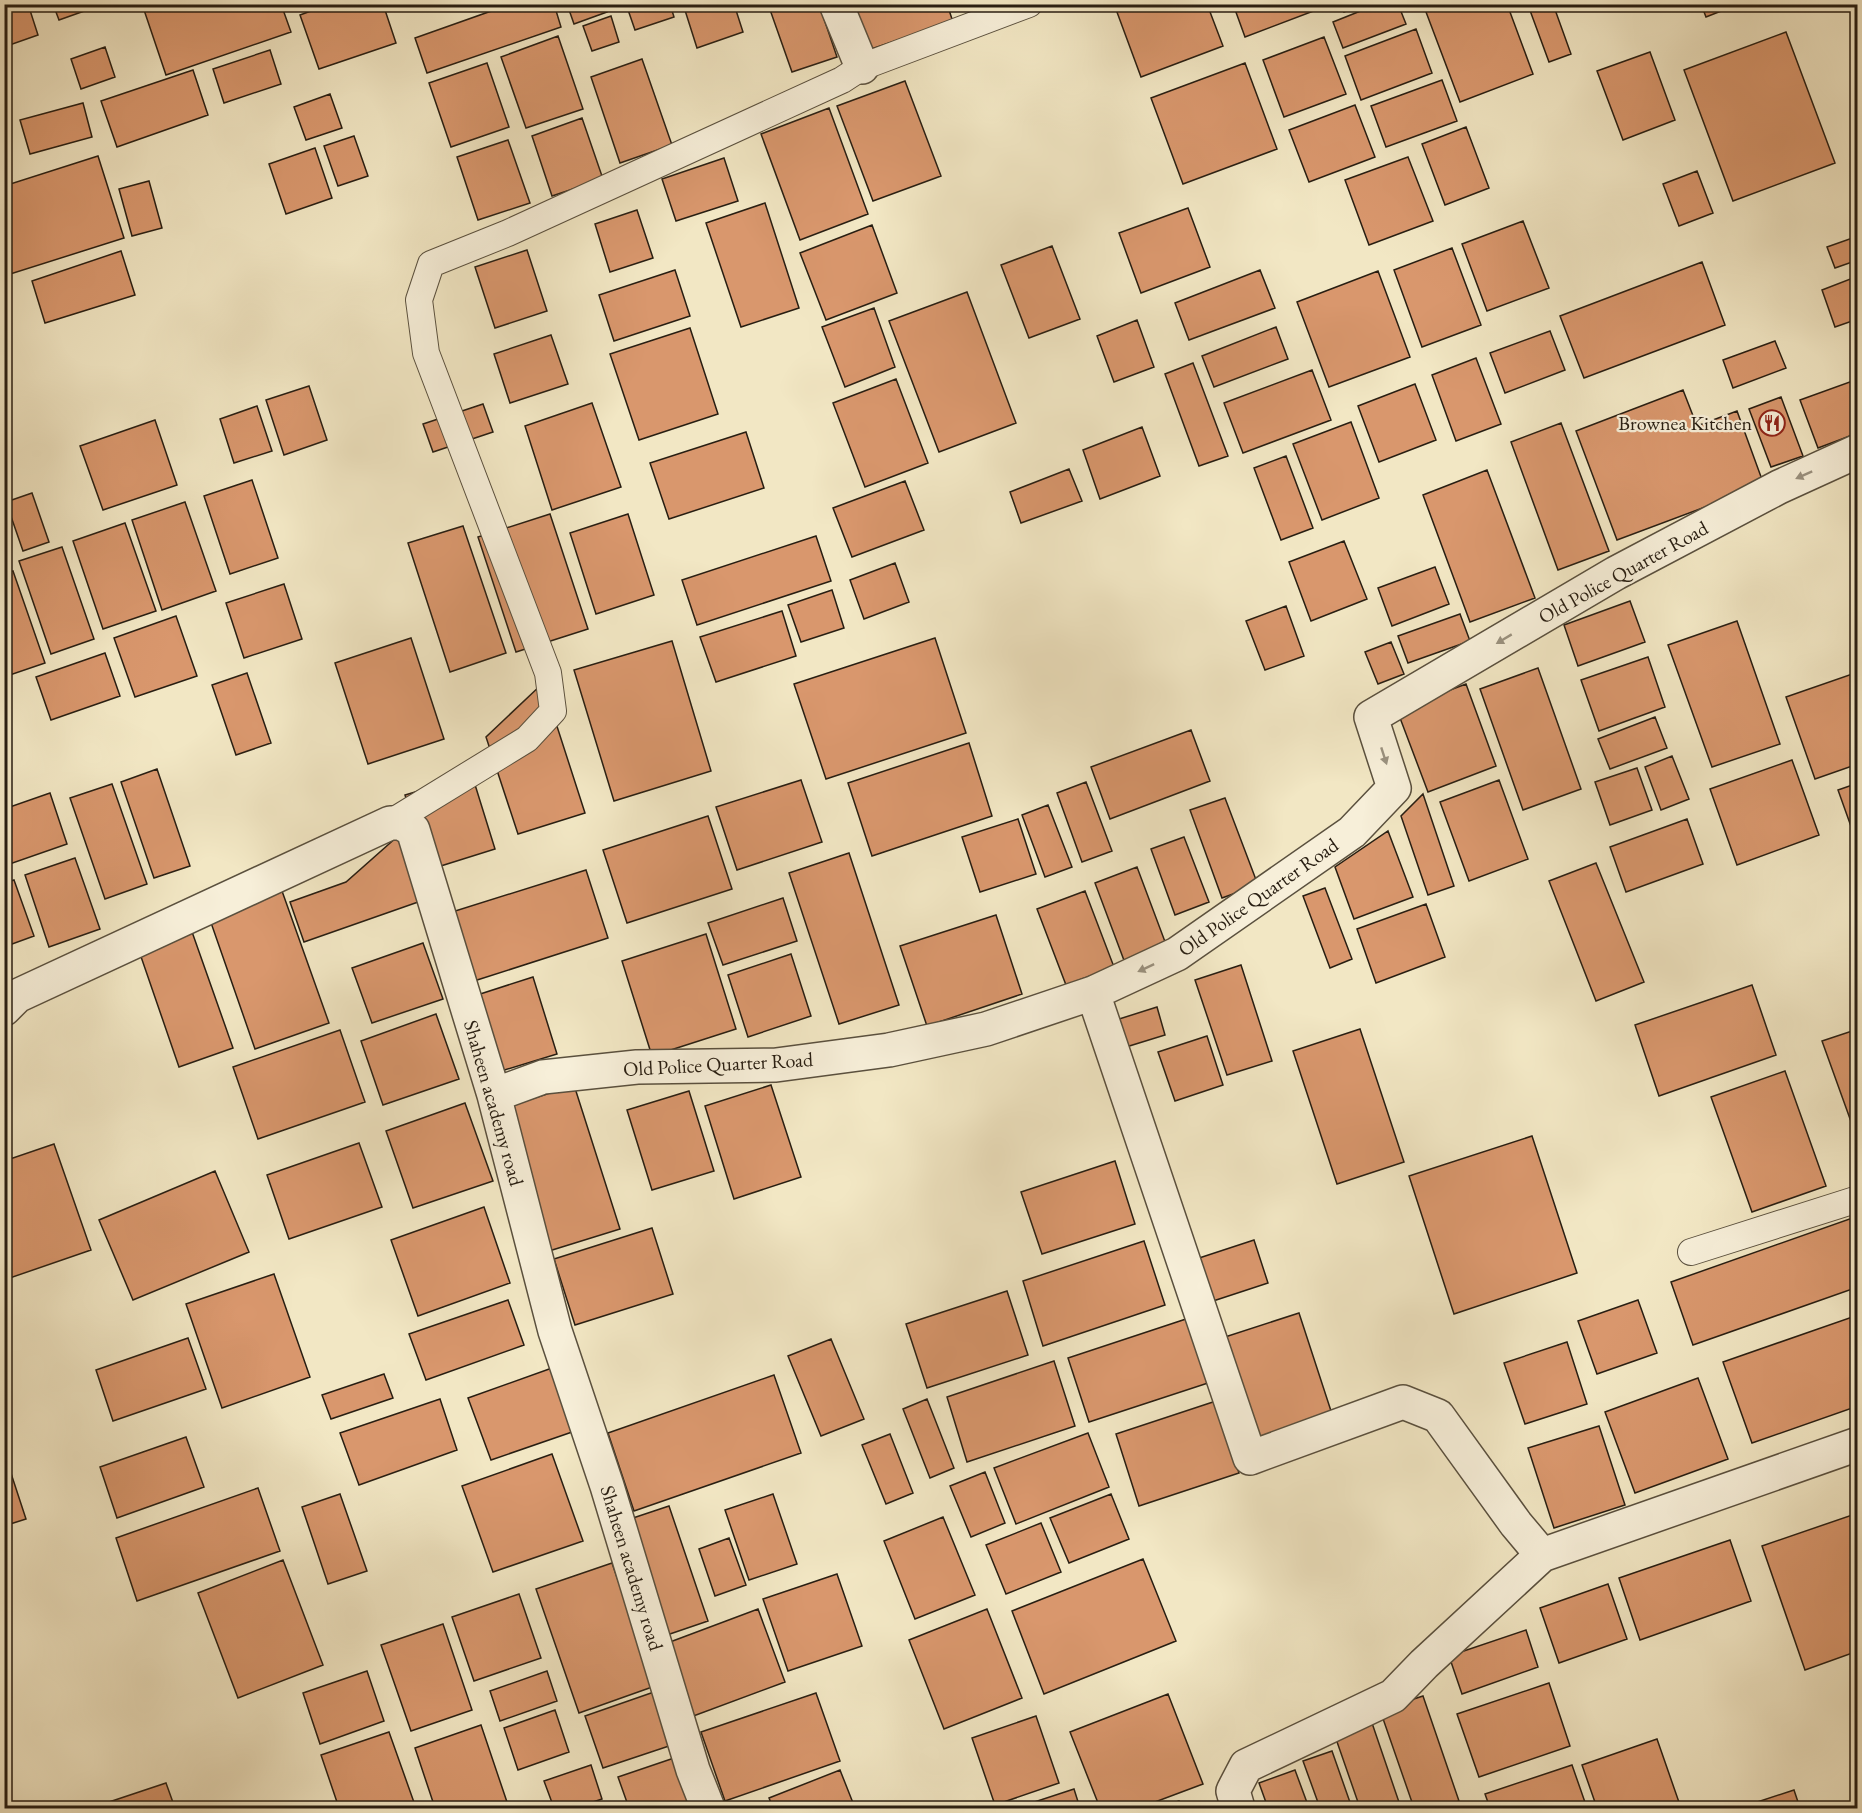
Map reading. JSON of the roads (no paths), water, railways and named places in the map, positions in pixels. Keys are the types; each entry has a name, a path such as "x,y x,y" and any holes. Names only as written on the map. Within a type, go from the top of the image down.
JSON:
{"street":[{"path":"836,4 862,66"},
{"name":"Old Police Quarter Road","path":"494,1095 543,1077 637,1067 776,1065 889,1050 986,1029 1093,993 1177,954 1352,832 1394,788 1371,717 1616,573 1779,487 1857,451"},
{"path":"4,1009 17,996 390,823"},
{"name":"Shaheen academy road","path":"390,823 401,824 413,830 494,1095 555,1331 607,1486 693,1770 708,1809"},
{"path":"1093,993 1250,1458 1403,1402 1438,1416 1542,1556"},
{"path":"1238,1809 1233,1791 1246,1766 1393,1696 1424,1664 1542,1556 1857,1444"}],"lane":[{"path":"390,823 527,739 553,711 548,673 426,353 419,300 431,264 508,233 799,100 842,80 862,66 1029,4"},
{"path":"1691,1252 1857,1200"}],"place":[{"name":"Brownea Kitchen","path":"1772,423"}]}
